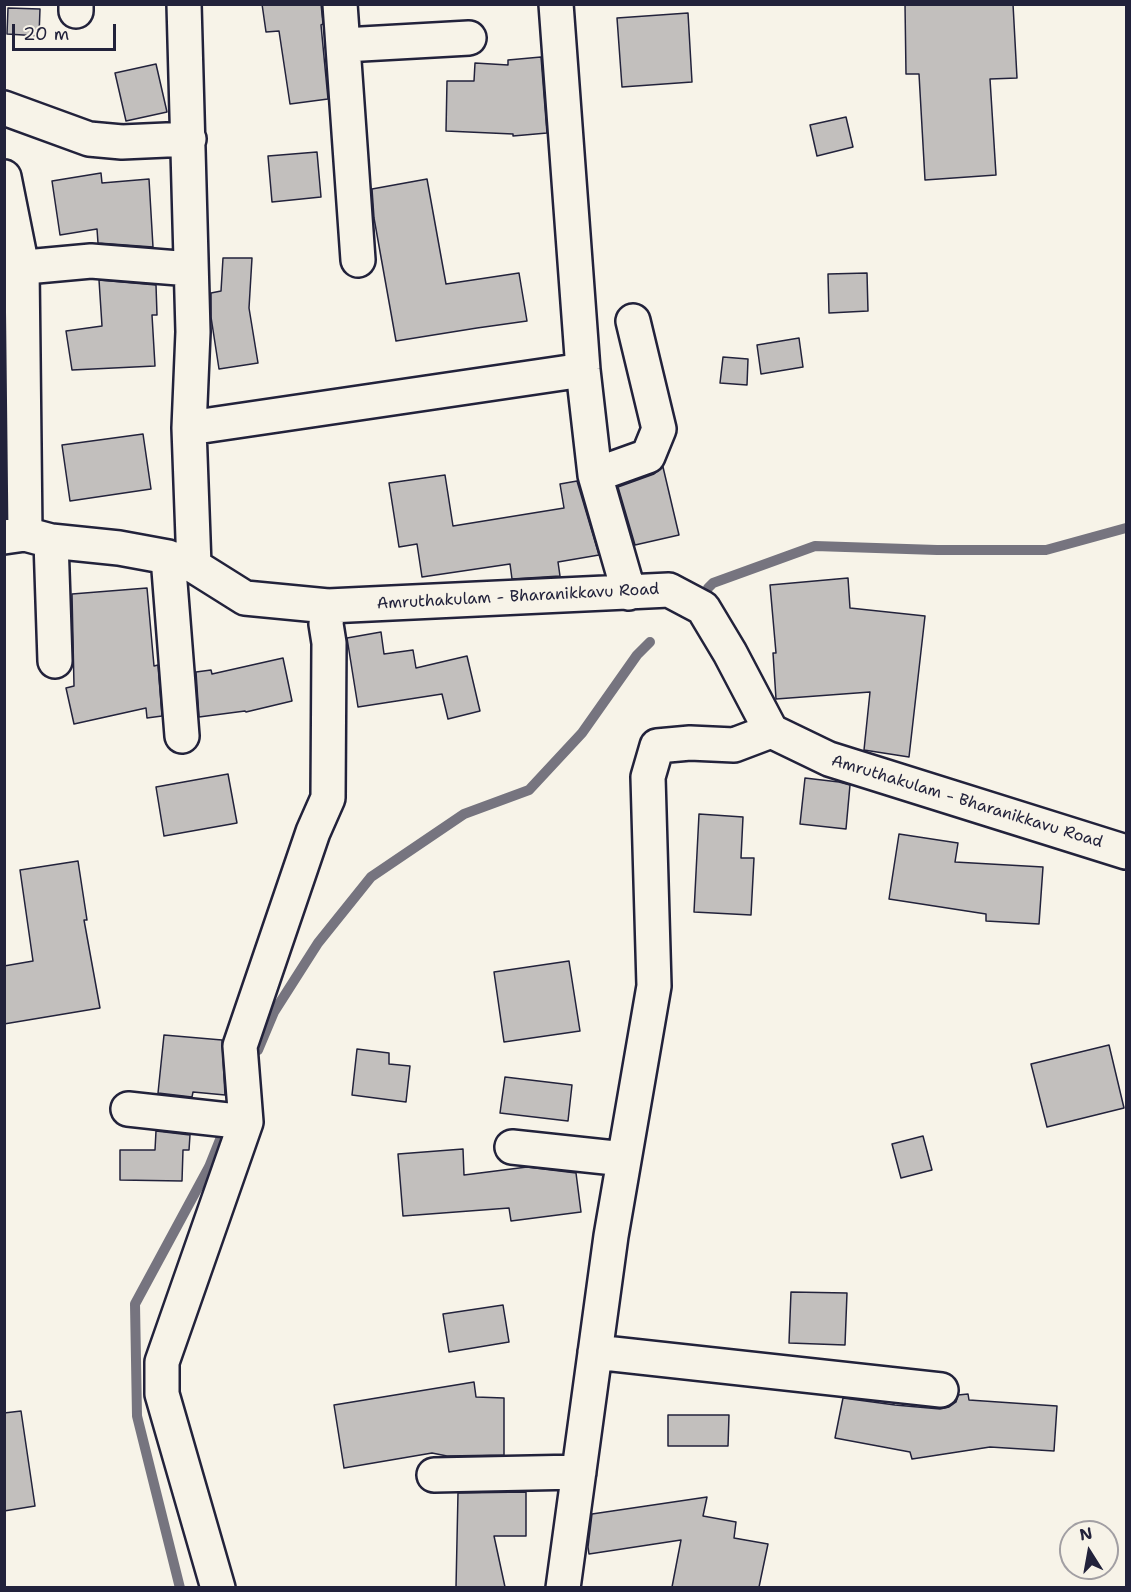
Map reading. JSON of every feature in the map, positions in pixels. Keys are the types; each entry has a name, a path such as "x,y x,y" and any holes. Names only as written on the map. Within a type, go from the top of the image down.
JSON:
{"street":[{"path":"182,736 181,562 193,332 184,4"},
{"path":"340,4 358,260"},
{"path":"556,4 583,370 595,475 628,593"},
{"path":"344,45 469,38"},
{"path":"4,108 89,139 122,142 189,139"},
{"path":"4,177 13,268 27,537 55,661"},
{"path":"13,268 91,261 191,269"},
{"path":"595,475 648,456 659,429 633,321"},
{"path":"189,428 583,370"},
{"name":"Amruthakulam - Bharanikkavu Road","path":"27,537 120,548 181,562 245,598 328,606 669,590 703,608 730,653 771,731 829,759 1126,852"},
{"path":"218,1587 162,1394 162,1362 246,1122 240,1046 313,832 328,798 329,643 326,624 328,606"},
{"path":"563,1587 611,1236 654,986 648,777 657,746 690,743 734,745 771,731"},
{"path":"128,1109 246,1122"},
{"path":"512,1147 624,1159"},
{"path":"594,1352 941,1390"},
{"path":"434,1475 579,1472"}],"building":[{"path":"262,4 321,4 328,99 290,104 279,31 266,32"},
{"path":"905,4 1013,4 1017,78 990,79 996,175 925,180 919,74 906,74"},
{"path":"8,8 40,9 39,36 7,34"},
{"path":"688,13 692,82 622,87 617,18"},
{"path":"541,57 547,133 513,136 513,134 446,131 447,81 474,81 475,63 508,65 508,60"},
{"path":"156,64 167,112 126,121 115,73"},
{"path":"846,117 853,147 817,156 810,125"},
{"path":"317,152 321,197 272,202 268,156"},
{"path":"101,173 102,183 149,179 153,247 98,243 97,229 60,235 52,181"},
{"path":"427,179 446,284 519,273 527,321 396,341 374,218 372,189"},
{"path":"223,258 252,258 249,308 258,363 219,369 211,317 211,293 221,291"},
{"path":"867,273 868,311 829,313 828,274"},
{"path":"99,280 156,285 157,315 152,315 155,366 72,370 66,331 102,326"},
{"path":"799,338 803,367 761,374 757,345"},
{"path":"723,357 748,359 747,385 720,383"},
{"path":"143,434 151,489 70,501 62,445"},
{"path":"663,467 679,535 635,545 618,487 654,474"},
{"path":"445,475 453,526 564,508 560,484 577,481 599,555 558,562 560,576 512,579 510,564 422,577 417,544 399,547 389,483"},
{"path":"848,578 850,608 925,616 909,757 864,750 870,692 776,699 773,653 776,653 770,585"},
{"path":"147,588 154,666 158,665 162,716 147,718 146,708 74,724 66,688 74,686 72,594"},
{"path":"381,632 384,654 413,650 416,668 467,656 480,711 448,719 442,694 358,707 347,638"},
{"path":"283,658 292,701 246,712 199,717 196,672 211,670 212,674"},
{"path":"228,774 237,823 164,836 156,787"},
{"path":"805,778 850,785 846,829 800,824"},
{"path":"699,814 743,817 741,858 754,858 751,915 694,912"},
{"path":"899,834 958,843 955,862 1043,867 1039,924 986,921 986,914 889,899"},
{"path":"78,861 87,920 84,920 100,1008 4,1024 4,966 33,961 20,870"},
{"path":"569,961 580,1031 504,1042 494,972"},
{"path":"164,1035 222,1040 225,1095 193,1092 192,1097 158,1093"},
{"path":"1109,1045 1124,1108 1047,1127 1031,1064"},
{"path":"357,1049 389,1053 389,1064 410,1066 406,1102 352,1095"},
{"path":"505,1077 572,1085 568,1121 500,1113"},
{"path":"156,1131 190,1135 189,1150 183,1150 182,1181 120,1180 120,1150 155,1150"},
{"path":"923,1136 932,1170 901,1178 892,1144"},
{"path":"463,1149 464,1175 527,1167 576,1173 581,1212 511,1221 509,1208 403,1216 398,1154"},
{"path":"791,1292 847,1293 845,1345 789,1343"},
{"path":"503,1305 509,1342 449,1352 443,1314"},
{"path":"474,1382 476,1397 504,1398 504,1455 447,1456 432,1453 344,1468 334,1405"},
{"path":"968,1394 969,1400 1057,1406 1054,1451 990,1447 912,1459 910,1452 835,1438 843,1398 940,1409 956,1402 958,1395"},
{"path":"21,1411 35,1506 4,1511 4,1413"},
{"path":"668,1415 729,1415 728,1446 668,1446"},
{"path":"526,1492 526,1536 494,1536 505,1587 456,1587 458,1493"},
{"path":"707,1497 703,1516 736,1522 734,1538 768,1544 759,1587 672,1587 681,1540 589,1554 592,1514"}],"waterway":[{"path":"708,588 713,583 815,546 937,550 1046,550 1126,528"},
{"path":"258,1050 274,1012 318,943 371,877 464,814 529,790 582,733 637,655 650,642"},
{"path":"180,1588 137,1416 135,1304 209,1167 223,1132"}]}
